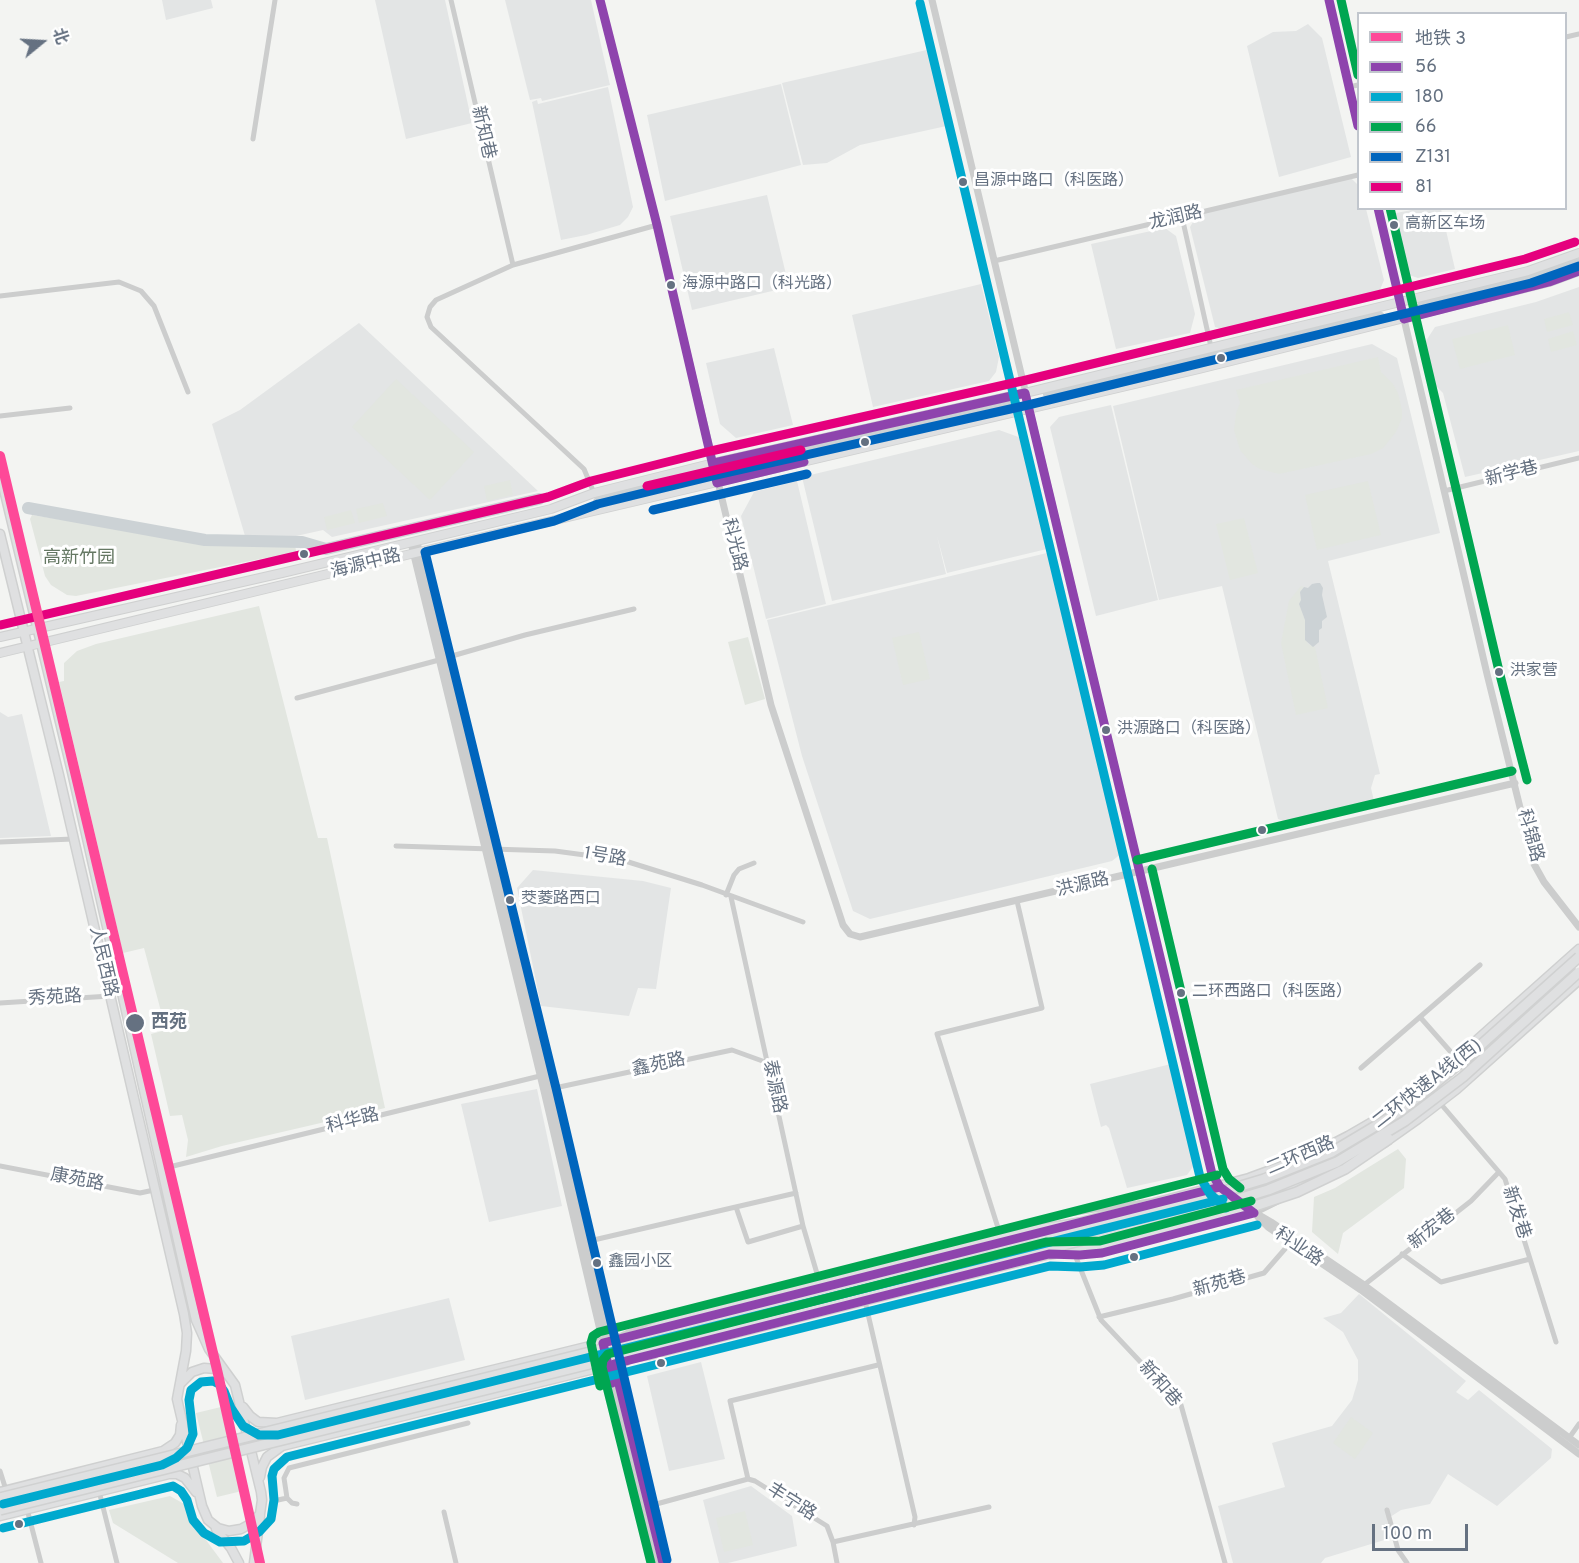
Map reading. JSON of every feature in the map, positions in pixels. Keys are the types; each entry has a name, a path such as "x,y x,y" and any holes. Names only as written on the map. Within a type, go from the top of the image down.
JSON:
{"highway":[{"name":"二环快速A线(西)","path":"2,1493 559,1360 1136,1215 1264,1179 1311,1161 1361,1136 1399,1112 1441,1080 1579,957"},
{"path":"1049,1254 1106,1246 1228,1215 1309,1187 1340,1172 1372,1151 1425,1107 1579,972"},
{"path":"0,1510 1225,1204 1281,1186 1326,1167 1386,1134 1425,1107"},
{"path":"644,1333 669,1321 1010,1235 1136,1215"}],"main road":[{"name":"海源中路","path":"0,637 414,542 551,509 594,493 1025,393 1528,272 1579,253"},
{"name":"海源中路","path":"0,653 416,552 717,483 1404,319 1550,282 1579,271"},
{"name":"人民西路","path":"0,473 72,772 198,1326 208,1349 232,1379 238,1393 261,1492 262,1507 254,1563"},
{"name":"人民西路","path":"0,534 186,1327 186,1351 178,1392 178,1407 202,1506 208,1520 228,1544 239,1563"},
{"name":"二环西路","path":"606,1345 644,1333 1187,1196 1287,1165 1348,1136 1396,1107 1456,1059 1579,949"},
{"name":"二环西路","path":"611,1362 649,1355 1242,1205 1307,1182 1369,1151 1399,1133 1440,1103 1495,1057 1579,980"},
{"path":"606,1345 584,1360 611,1362"},
{"path":"238,1393 247,1413 255,1420 265,1424 277,1423 606,1345"},
{"path":"261,1492 261,1471 265,1460 282,1446 611,1362"},
{"path":"178,1392 183,1380 198,1370 216,1369 232,1379"},
{"path":"2,1493 163,1451 175,1443 181,1428 178,1407"},
{"path":"328,1411 321,1418 320,1426 326,1432 333,1433"},
{"path":"131,1460 140,1462 144,1469 142,1478 136,1482"},
{"path":"0,1516 169,1474 180,1475 192,1485 202,1506"},
{"path":"208,1520 218,1528 236,1531 252,1523 260,1514 262,1507"}],"street":[{"path":"253,139 275,0"},
{"name":"新知巷","path":"451,0 513,266"},
{"name":"科光路","path":"600,0 657,225 771,705 843,925 850,934 860,937"},
{"path":"933,0 1212,1174 1220,1187 1254,1213"},
{"path":"1329,0 1357,118"},
{"path":"1349,87 1357,85"},
{"name":"龙润路","path":"994,261 1357,175"},
{"name":"科锦路","path":"1378,210 1534,864 1539,875 1579,927"},
{"path":"1182,217 1211,347"},
{"path":"594,493 584,469 431,327 427,317 430,307 436,300 513,266 657,225"},
{"path":"0,296 119,282 141,291 154,306 188,392"},
{"path":"0,416 70,408"},
{"name":"新学巷","path":"1444,491 1579,458"},
{"path":"414,542 606,1345 663,1563"},
{"path":"297,698 525,635 634,609"},
{"name":"洪源路","path":"860,937 1515,783"},
{"path":"0,842 73,839"},
{"name":"1号路","path":"396,846 555,850 622,860 702,885 803,922"},
{"path":"729,896 734,874 739,869 754,863"},
{"name":"泰源路","path":"729,896 803,1226 818,1277"},
{"path":"999,1231 937,1034 1042,1008 1017,901"},
{"path":"1361,1068 1480,965"},
{"name":"秀苑路","path":"0,1003 110,996"},
{"path":"1420,1017 1456,1059"},
{"name":"鑫苑路","path":"550,1089 732,1050 768,1064"},
{"path":"543,1075 550,1089 606,1345"},
{"name":"科华路","path":"161,1170 543,1075"},
{"name":"新发巷","path":"1440,1103 1504,1179 1556,1342"},
{"name":"康苑路","path":"0,1166 140,1193 154,1190"},
{"name":"新宏巷","path":"1364,1285 1471,1201 1500,1172"},
{"path":"1049,1254 1075,1255 1108,1251 1254,1213 1283,1200 1307,1182"},
{"path":"585,1242 796,1193"},
{"path":"606,1345 640,1326 671,1314 1082,1211 1187,1196"},
{"path":"736,1207 748,1242 803,1226"},
{"name":"科业路","path":"1254,1213 1268,1227 1360,1290 1579,1454"},
{"name":"科业路","path":"1254,1213 1364,1285 1579,1445"},
{"name":"新苑巷","path":"1099,1317 1264,1273 1291,1242"},
{"path":"1402,1254 1441,1282 1530,1259"},
{"name":"新和巷","path":"1075,1255 1099,1317 1180,1405 1225,1563"},
{"path":"865,1301 915,1517 914,1525"},
{"path":"611,1362 655,1563"},
{"path":"748,1479 730,1401 878,1365"},
{"path":"297,1504 287,1498 284,1478 289,1468 468,1423"},
{"path":"1569,1438 1579,1424"},
{"path":"0,1471 2,1493"},
{"name":"丰宁路","path":"649,1506 748,1479 755,1480 827,1526 837,1563"},
{"path":"99,1491 117,1563"},
{"path":"278,1500 287,1498"},
{"path":"833,1542 989,1507"},
{"path":"27,1509 41,1563"},
{"path":"1387,1510 1398,1550 1407,1563"},
{"path":"444,1512 456,1563"}],"shaded area":[{"path":"162,0 211,0 213,8 166,20"},
{"path":"375,0 445,0 472,123 406,139"},
{"path":"505,0 591,0 610,85 542,101 541,98 530,100"},
{"path":"1308,24 1322,38 1351,157 1279,177 1247,46 1273,32 1296,31"},
{"path":"931,49 951,125 860,145 827,163 803,165 782,83"},
{"path":"781,84 801,165 665,201 647,115"},
{"path":"608,87 633,207 628,217 620,225 561,240 532,102 537,100 538,104"},
{"path":"1350,177 1357,184 1357,210 1366,210 1384,280 1379,292 1225,330 1215,327 1190,227 1199,212"},
{"path":"767,195 789,287 692,310 670,216"},
{"path":"1412,210 1441,210 1455,269 1418,278 1406,274 1391,214"},
{"path":"1165,228 1176,236 1195,314 1190,333 1116,349 1091,244"},
{"path":"981,284 999,357 996,372 989,381 873,407 852,315"},
{"path":"1579,287 1579,451 1465,477 1443,393 1434,384 1424,344 1435,327 1536,302"},
{"path":"359,323 538,491 332,537 323,530 296,536 245,536 212,424 240,410"},
{"path":"1372,344 1397,358 1440,533 1328,561 1380,774 1375,775 1371,788 1374,801 1286,822 1278,819 1222,586 1159,600 1113,406"},
{"path":"774,348 793,425 736,438 720,424 706,363"},
{"path":"1111,405 1158,600 1096,616 1050,427 1059,417"},
{"path":"999,430 1024,439 1051,548 947,573 937,536 946,574 832,601 802,477"},
{"path":"797,481 826,604 766,619 741,516 754,492"},
{"path":"1051,552 1122,853 1112,861 870,919 853,911 802,756 767,620"},
{"path":"1320,583 1323,588 1322,595 1327,617 1322,621 1322,628 1319,630 1319,642 1313,647 1305,640 1305,620 1299,604 1300,592 1304,587 1308,588 1312,584"},
{"path":"0,712 8,717 22,714 51,836 0,838"},
{"path":"533,870 643,881 671,888 656,989 638,988 629,1016 541,1006 517,888"},
{"path":"1171,1064 1195,1164 1187,1175 1127,1188 1109,1128 1106,1125 1101,1127 1090,1084"},
{"path":"537,1089 562,1206 489,1222 461,1104"},
{"path":"1359,1294 1466,1381 1456,1392 1468,1400 1479,1390 1552,1449 1551,1458 1497,1506 1448,1474 1430,1504 1401,1510 1387,1519 1391,1538 1325,1558 1321,1563 1233,1563 1218,1506 1285,1487 1272,1443 1332,1426 1352,1400 1358,1380 1358,1360 1343,1332 1323,1318 1341,1313"},
{"path":"449,1298 465,1360 305,1400 291,1336"},
{"path":"701,1362 725,1459 669,1471 647,1376"},
{"path":"751,1486 792,1516 797,1546 728,1563 719,1563 703,1500"}],"green space":[{"path":"1569,312 1573,325 1547,332 1544,319"},
{"path":"1508,325 1515,355 1460,369 1452,339"},
{"path":"1573,331 1577,345 1551,352 1548,339"},
{"path":"1378,357 1381,372 1398,393 1402,410 1402,418 1396,432 1383,448 1371,454 1279,474 1260,469 1252,464 1240,450 1234,430 1240,403 1236,390"},
{"path":"396,379 474,452 430,500 352,427"},
{"path":"510,480 513,495 487,501 484,486"},
{"path":"1368,481 1381,535 1317,550 1305,495"},
{"path":"383,503 387,516 359,523 356,509"},
{"path":"351,510 355,523 327,530 324,517"},
{"name":"高新竹园","path":"32,515 209,543 295,544 297,558 268,565 265,558 76,596 67,595 51,585 45,576 30,519"},
{"path":"1244,518 1258,573 1230,580 1216,524"},
{"path":"1301,586 1304,587 1300,592 1299,604 1305,620 1305,638 1308,644 1315,647 1328,708 1296,715 1281,643 1289,601"},
{"path":"259,606 318,838 327,838 385,1108 222,1146 186,1157 188,1140 182,1115 170,1116 151,1034 166,1030 144,948 123,953 59,682 64,681 64,663 77,651 96,644"},
{"path":"919,632 930,679 903,685 892,638"},
{"path":"748,637 765,699 745,705 728,642"},
{"path":"1398,1149 1406,1159 1404,1188 1343,1233 1338,1254 1312,1232 1314,1197 1335,1188"},
{"path":"221,1407 242,1491 217,1497 196,1413"},
{"path":"1351,1417 1373,1433 1355,1459 1333,1443"},
{"path":"170,1496 186,1505 194,1528 223,1563 178,1563 113,1523 109,1510"},
{"path":"745,1511 753,1545 724,1552 716,1518"}],"waterway":[{"path":"1423,306 1525,282 1579,264"},
{"path":"1049,394 1379,317"},
{"path":"740,467 1007,404"},
{"path":"599,502 696,478"},
{"path":"28,508 205,540 302,542 326,549 539,499"}],"metro line":[{"name":"3","path":"0,456 218,1374 260,1563"}],"transit line":[{"name":"56","path":"600,0 657,225 717,483 804,462"},
{"name":"56","path":"1329,0 1357,122"},
{"name":"66","path":"1341,0 1357,71"},
{"name":"180","path":"920,3 1200,1177 1210,1194 1226,1208"},
{"name":"56","path":"1378,210 1404,319 1549,282 1579,271"},
{"name":"66","path":"1390,210 1499,671 1527,780"},
{"name":"81","path":"0,625 548,497 591,481 711,451 1022,381 1525,259 1575,242"},
{"name":"Z131","path":"667,1560 556,1088 425,552 554,521 598,504 1028,405 1531,283 1579,266"},
{"name":"56","path":"714,463 1025,393 1212,1174 1220,1187 1254,1213"},
{"name":"81","path":"647,486 801,450"},
{"name":"Z131","path":"653,510 807,474"},
{"name":"66","path":"1137,860 1512,771"},
{"name":"66","path":"1152,869 1223,1169 1229,1179 1240,1188"},
{"name":"66","path":"600,1386 591,1343 593,1336 599,1332 1217,1175"},
{"name":"56","path":"612,1383 603,1343 1220,1187"},
{"name":"180","path":"3,1504 162,1465 176,1458 187,1448 193,1434 189,1400 191,1390 201,1382 213,1381 219,1384 243,1426 259,1435 278,1435 1223,1199"},
{"name":"66","path":"651,1563 602,1367 603,1360 608,1354 1046,1242 1100,1241 1251,1201"},
{"name":"56","path":"663,1563 614,1364 1049,1254 1102,1253 1254,1213"},
{"name":"180","path":"3,1528 173,1486 181,1491 187,1500 193,1520 204,1533 220,1542 244,1541 259,1532 271,1519 274,1500 272,1476 274,1469 287,1457 1050,1266 1104,1265 1257,1225"}],"place":[{"name":"昌源中路口（科医路）","path":"963,182"},
{"name":"高新区车场","path":"1394,225"},
{"name":"海源中路口（科光路）","path":"671,285"},
{"name":"洪家营","path":"1499,672"},
{"name":"洪源路口（科医路）","path":"1106,730"},
{"name":"茭菱路西口","path":"510,900"},
{"name":"二环西路口（科医路）","path":"1181,993"},
{"name":"西苑","path":"135,1023"},
{"name":"鑫园小区","path":"597,1263"}]}
